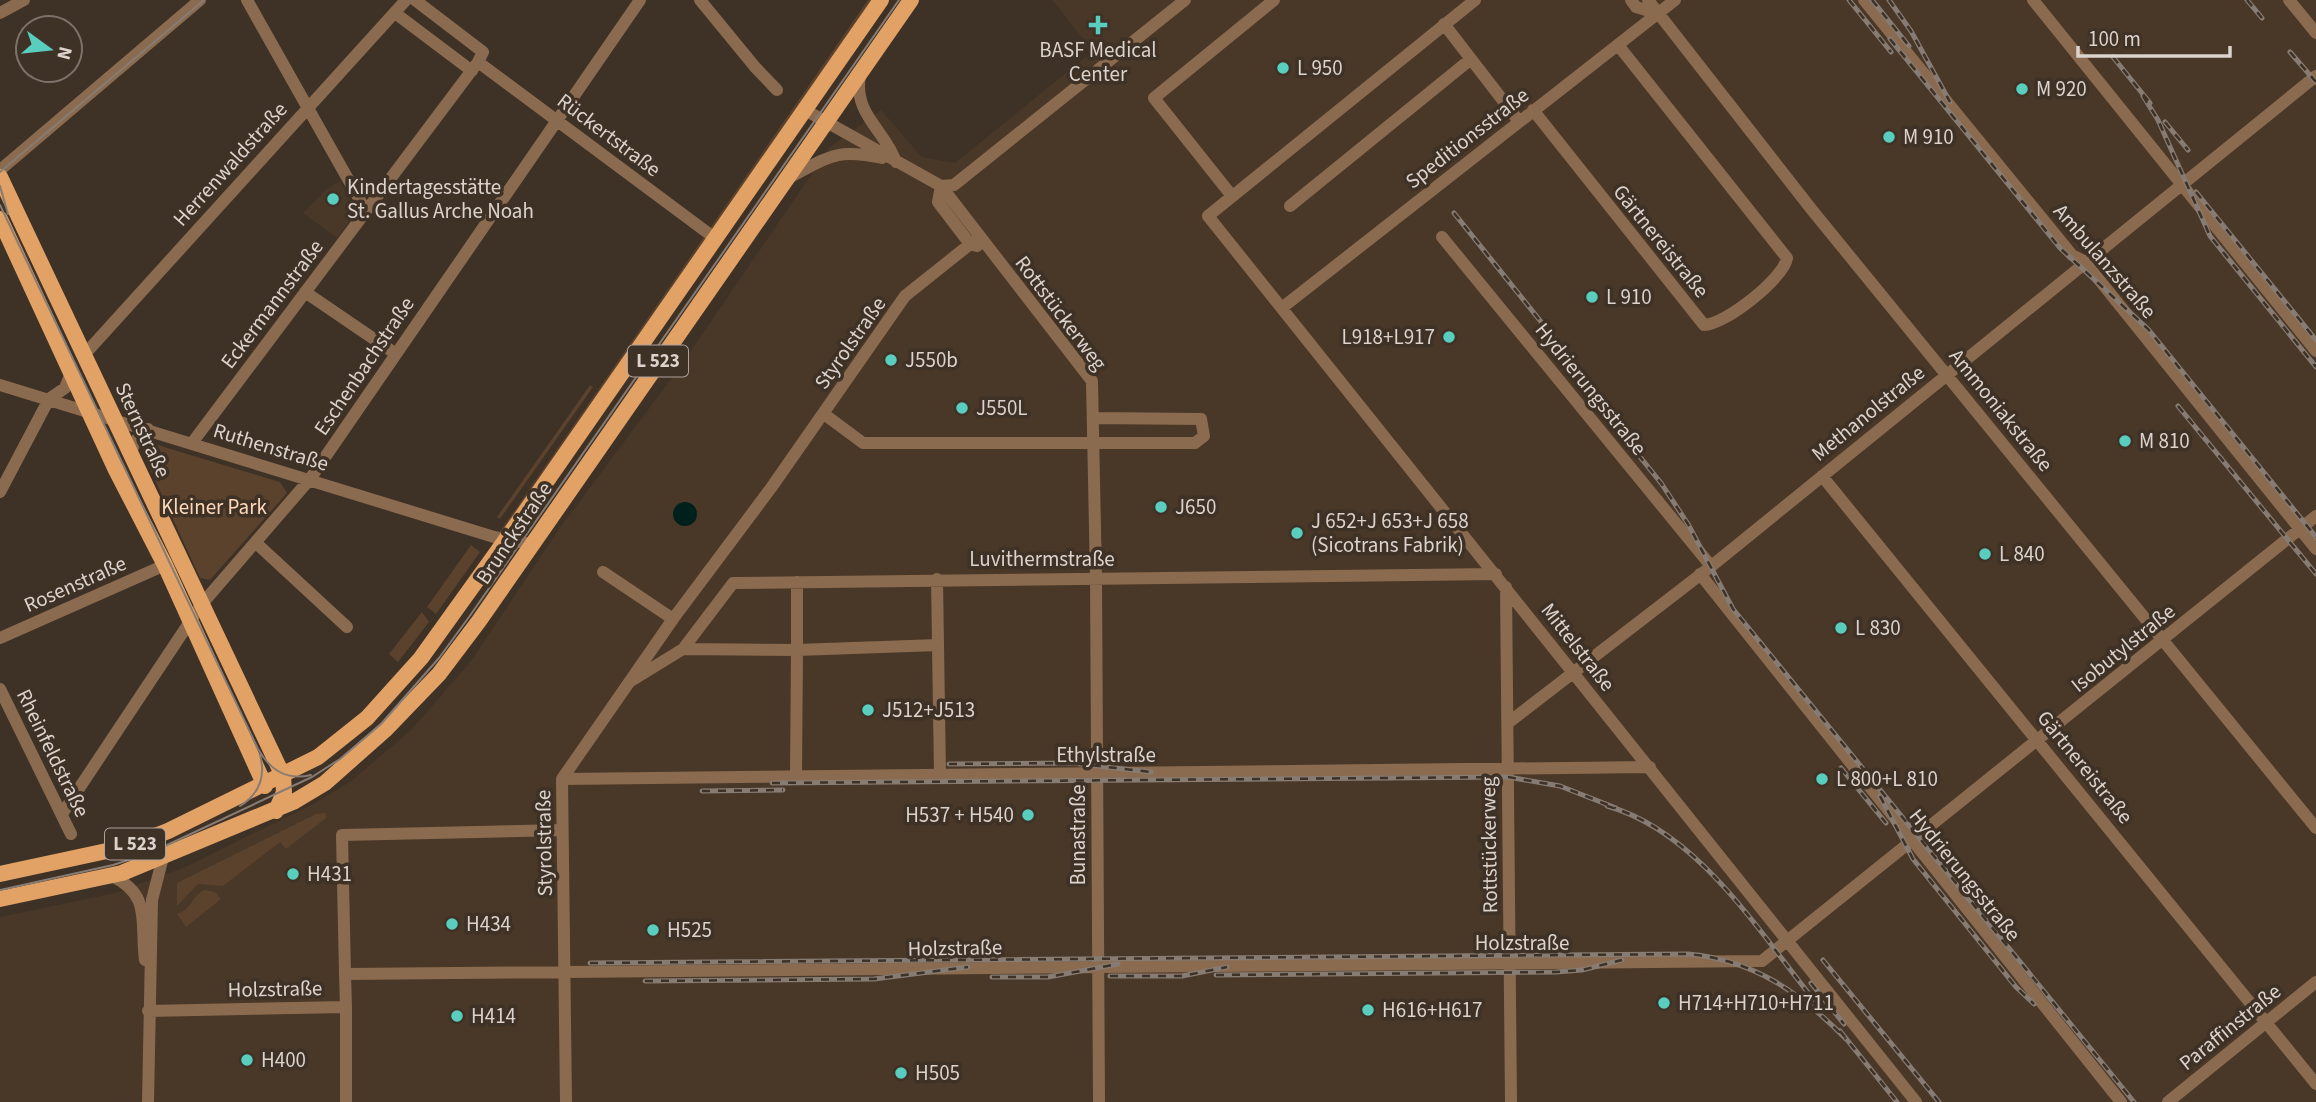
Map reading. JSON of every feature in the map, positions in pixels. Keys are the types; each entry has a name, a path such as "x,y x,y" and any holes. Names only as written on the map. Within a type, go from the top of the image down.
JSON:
{"main road":[{"name":"Brunckstraße","path":"0,874 130,846 265,786 318,757 367,718 421,658 505,541 881,0"},
{"name":"Brunckstraße","path":"0,900 112,876 163,858 275,811 325,783 413,702 471,631 911,0"},
{"name":"Sternstraße","path":"0,177 283,776"},
{"name":"Sternstraße","path":"0,219 89,411 165,565 265,786"},
{"path":"275,811 284,792 283,776"}],"street":[{"path":"0,13 24,0"},
{"path":"0,170 200,0"},
{"path":"247,0 366,211"},
{"name":"Eschenbachstraße","path":"62,814 201,604 310,480 640,0"},
{"path":"700,0 777,90"},
{"path":"941,187 954,185 1185,0"},
{"path":"1274,0 1154,98 1233,196 1475,0"},
{"name":"Ammoniakstraße","path":"1631,0 1636,7 1659,14"},
{"name":"Ammoniakstraße","path":"1648,0 1812,210 2316,828"},
{"name":"Speditionsstraße","path":"1283,307 1518,120 1675,0"},
{"name":"Ambulanzstraße","path":"1864,0 2072,255 2084,261 2316,549"},
{"path":"2033,0 2316,351"},
{"path":"2289,0 2316,33"},
{"name":"Herrenwaldstraße","path":"84,355 403,3"},
{"name":"Rückertstraße","path":"403,3 478,62"},
{"name":"Rückertstraße","path":"403,3 716,239"},
{"path":"1444,24 1518,120"},
{"name":"Gärtnereistraße","path":"1533,110 1558,145 1704,325 1722,321 1780,274 1787,258 1618,45"},
{"path":"1290,206 1471,59"},
{"name":"Eckermannstraße","path":"192,443 478,62"},
{"path":"860,76 858,92 864,111 889,145 896,162"},
{"name":"Methanolstraße","path":"1508,723 1706,570 2084,261 2314,81"},
{"name":"Rottstückerweg","path":"805,110 941,187 974,240 990,251 1092,381 1093,442"},
{"path":"786,179 831,156 851,151 896,162"},
{"name":"Mittelstraße","path":"1233,196 1208,216 1916,1102"},
{"name":"Hydrierungsstraße","path":"1442,237 2121,1102"},
{"name":"Styrolstraße","path":"566,1102 562,779 719,554 824,414 905,296 974,240"},
{"path":"305,292 396,354"},
{"path":"0,492 49,399 65,388 71,373"},
{"name":"Ruthenstraße","path":"0,385 114,418 505,541 531,544"},
{"path":"824,414 863,443 1195,443 1204,436 1205,426 1201,419 1093,418"},
{"path":"130,453 137,439 148,429"},
{"name":"Bunastraße","path":"1093,442 1097,578 1099,1102"},
{"name":"Gärtnereistraße","path":"1822,476 2316,1084"},
{"name":"Isobutylstraße","path":"1788,940 2165,640 2316,516"},
{"path":"256,543 347,627"},
{"name":"Rosenstraße","path":"0,638 165,565"},
{"path":"603,572 673,619"},
{"name":"Luvithermstraße","path":"631,681 683,649 733,583 1496,574"},
{"path":"937,579 940,775"},
{"path":"796,776 797,582"},
{"name":"Rottstückerweg","path":"1506,587 1511,1102"},
{"path":"683,649 797,650 938,645"},
{"name":"Rheinfeldstraße","path":"0,689 71,834"},
{"name":"Ethylstraße","path":"562,779 1650,767"},
{"path":"345,974 342,835 562,830"},
{"path":"148,1102 148,949 152,900 163,858"},
{"path":"112,876 137,893 148,949"},
{"name":"Holzstraße","path":"148,1011 346,1007 345,974 1762,961 1788,940"},
{"name":"Paraffinstraße","path":"2168,1102 2316,982"},
{"path":"346,1007 346,1102"}],"shaded area":[{"path":"1052,0 2316,0 2316,1102 0,1102 0,917 115,893 183,868 315,803 351,781 411,730 471,661 559,529 677,371 830,147 881,110 922,157 955,163 1093,51"},
{"name":"Kindertagesstätte St. Gallus Arche Noah","path":"340,181 357,211 337,238 303,213 328,188"}],"green space":[{"path":"868,0 875,0 505,532 499,533"},
{"path":"590,385 593,387 500,519 497,517"},
{"name":"Kleiner Park","path":"154,444 280,482 287,493 210,580 200,578 144,456 148,446"},
{"path":"471,545 480,552 436,614 427,607"},
{"path":"422,612 429,622 398,662 389,654"},
{"path":"325,813 326,818 286,849 280,842 223,886 198,884 177,906 177,883 316,814"},
{"path":"204,890 215,892 221,899 186,927 177,914 185,910"}],"water":[{"path":"685,502 696,509 697,514 690,525 685,526 674,519 673,514 680,503"}],"tram line":[{"path":"0,172 204,0"},
{"path":"0,890 113,865 150,853 312,777 340,759 381,724 439,658 469,617 899,0"},
{"path":"0,186 8,214"},
{"path":"0,205 258,749 273,768 286,775 311,775"},
{"path":"240,806 252,796 259,784 262,771 260,755"}],"railway":[{"path":"1849,0 1891,52"},
{"path":"1872,0 1909,46"},
{"path":"1889,0 1911,31 1950,102"},
{"path":"2247,0 2262,18"},
{"path":"1890,39 2060,248 2148,329 2316,537"},
{"path":"2290,52 2316,82"},
{"path":"2113,57 2150,103"},
{"path":"2143,96 2158,120 2210,236 2316,367"},
{"path":"2165,122 2188,150"},
{"path":"2196,192 2316,340"},
{"path":"1454,213 1558,343 1592,397 1661,483 1688,524 1733,609 2134,1102"},
{"path":"2178,406 2316,574"},
{"path":"949,764 1072,763 1151,772"},
{"path":"1841,768 1886,823"},
{"path":"772,783 1508,777 1560,786 1616,808"},
{"path":"702,791 783,790"},
{"path":"1880,796 1913,859 2016,987 2034,1004"},
{"path":"1607,806 1639,819 1669,837 1697,860 1747,914 1813,999"},
{"path":"590,963 1688,954 1712,957 1755,971 1794,993 1846,1039"},
{"path":"1216,975 1556,972 1582,970 1622,960"},
{"path":"1823,960 1939,1102"},
{"path":"992,977 1048,977 1118,964"},
{"path":"645,981 874,979 968,967"},
{"path":"1110,976 1182,976 1227,967"},
{"path":"1811,983 1844,1024"},
{"path":"1840,1031 1897,1102"}],"place":[{"name":"BASF Medical Center","path":"1098,25"},
{"name":"L 950","path":"1283,68"},
{"name":"M 920","path":"2022,89"},
{"name":"M 910","path":"1889,137"},
{"name":"Kindertagesstätte St. Gallus Arche Noah","path":"333,199"},
{"name":"L 910","path":"1592,297"},
{"name":"L918+L917","path":"1449,337"},
{"name":"J550b","path":"891,360"},
{"name":"J550L","path":"962,408"},
{"name":"M 810","path":"2125,441"},
{"name":"J650","path":"1161,507"},
{"name":"J 652+J 653+J 658 (Sicotrans Fabrik)","path":"1297,533"},
{"name":"L 840","path":"1985,554"},
{"name":"L 830","path":"1841,628"},
{"name":"J512+J513","path":"868,710"},
{"name":"L 800+L 810","path":"1822,779"},
{"name":"H537 + H540","path":"1028,815"},
{"name":"H431","path":"293,874"},
{"name":"H434","path":"452,924"},
{"name":"H525","path":"653,930"},
{"name":"H714+H710+H711","path":"1664,1003"},
{"name":"H616+H617","path":"1368,1010"},
{"name":"H414","path":"457,1016"},
{"name":"H400","path":"247,1060"},
{"name":"H505","path":"901,1073"}]}
